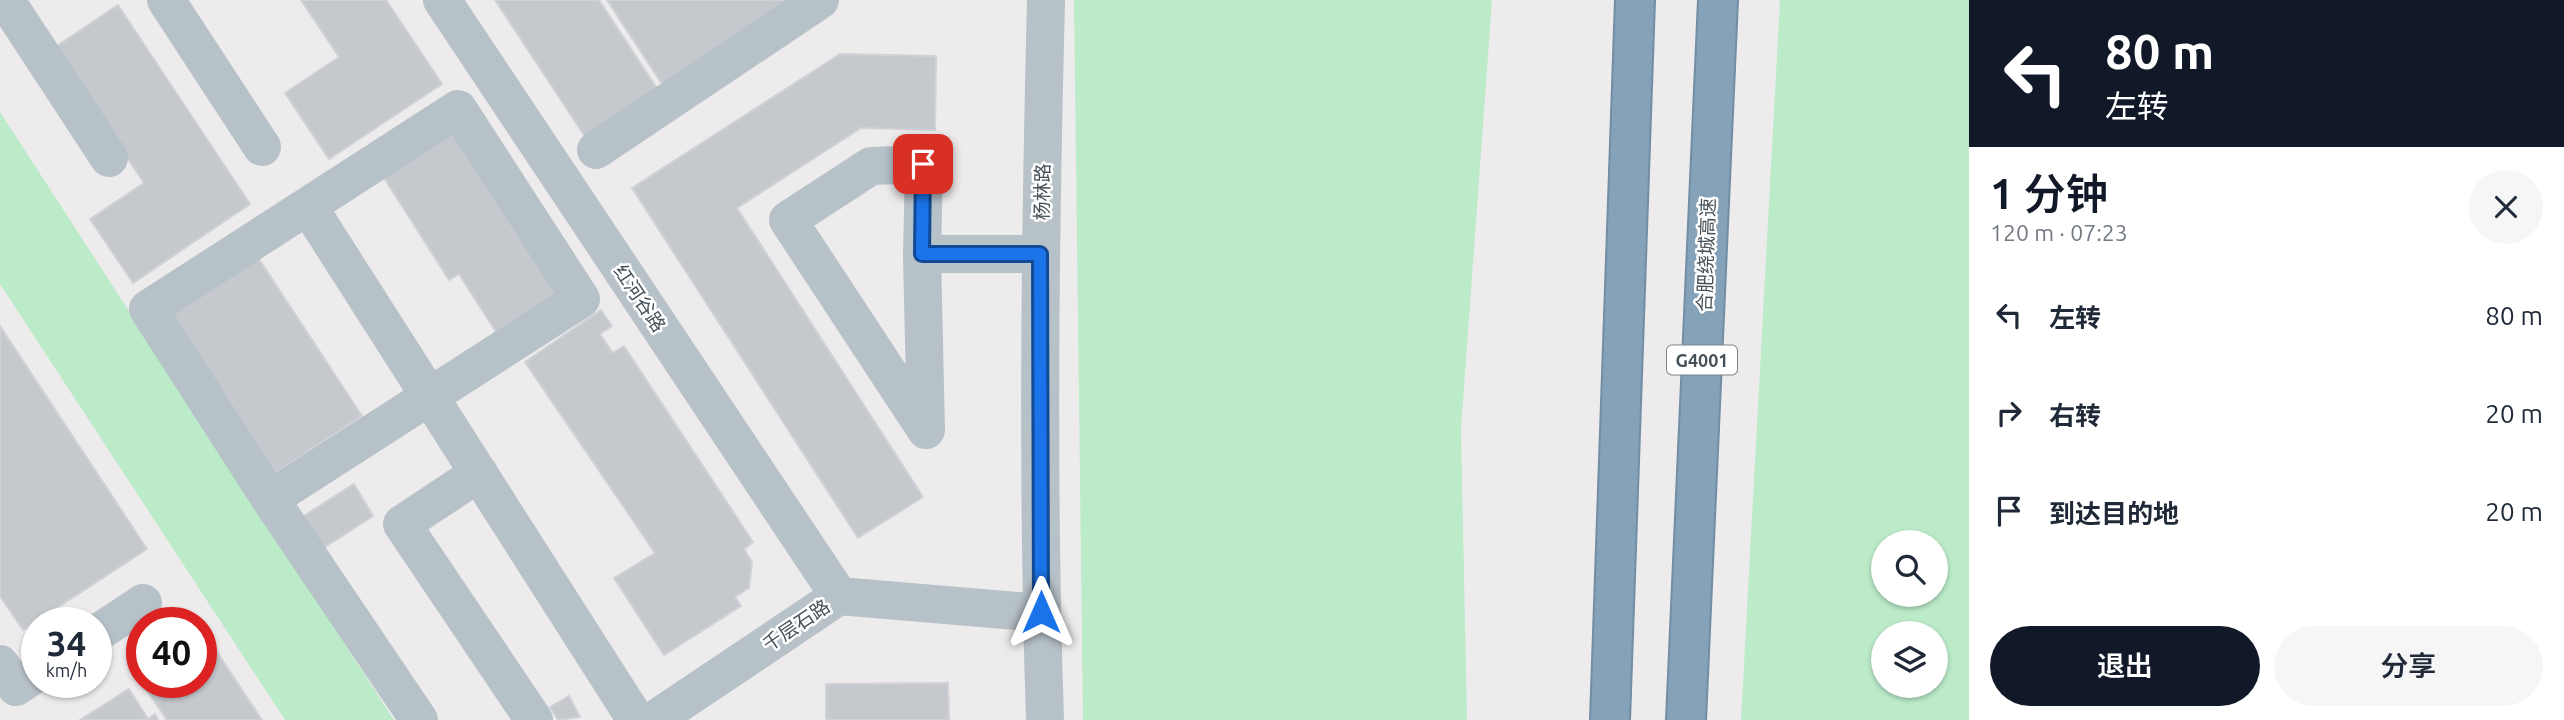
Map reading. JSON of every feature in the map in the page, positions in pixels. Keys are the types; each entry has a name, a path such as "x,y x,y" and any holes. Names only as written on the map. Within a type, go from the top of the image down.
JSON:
{"highway":[{"path":"1610,720 1635,0"},
{"name":"合肥绕城高速","path":"1686,720 1717,0"}],"street":[{"path":"166,0 262,147"},
{"name":"红河谷路","path":"442,0 839,596"},
{"path":"596,150 820,0"},
{"name":"杨林路","path":"1045,720 1041,612 1040,254 1046,0"},
{"path":"16,12 109,158"},
{"path":"270,499 581,299 458,109 148,309 270,499 419,720"},
{"path":"923,164 922,254 926,430 788,220 871,166 923,164"},
{"path":"308,206 636,720"},
{"path":"922,254 1040,254"},
{"path":"479,473 402,524 534,720"},
{"name":"千层石路","path":"654,720 839,596 1041,612"},
{"path":"112,623 143,603"},
{"path":"0,664 16,687 21,684"}],"green space":[{"path":"1074,0 1492,0 1461,429 1467,720 1083,720"},
{"path":"1780,0 1969,0 1969,720 1741,720"},
{"path":"0,112 394,720 285,720 217,616 217,607 211,607 0,284"}],"building":[{"path":"301,0 386,0 442,84 329,159 285,93 339,57"},
{"path":"495,0 599,0 660,93 588,141"},
{"path":"607,0 805,0 666,90"},
{"path":"118,5 250,204 133,283 90,219 144,183 54,48"},
{"path":"840,54 936,56 935,130 861,128 737,208 923,497 858,538 632,188"},
{"path":"452,127 558,292 496,332 459,274 449,280 381,173"},
{"path":"255,253 362,416 272,475 165,312"},
{"path":"601,310 612,326 600,334 613,353 624,346 753,542 744,549 752,562 749,588 735,597 741,606 664,655 614,578 655,553 525,362"},
{"path":"0,326 147,549 58,607 21,607 21,627 0,596"},
{"path":"354,484 373,516 319,551 299,519"},
{"path":"217,652 262,720 167,720 152,698 217,698"},
{"path":"948,683 949,720 826,720 826,684"},
{"path":"126,691 126,698 135,698 148,719 155,714 158,720 80,720"},
{"path":"569,696 580,717 558,720 550,707"}],"route":[{"path":"923,164 922,254 1040,254 1041,612"}]}
